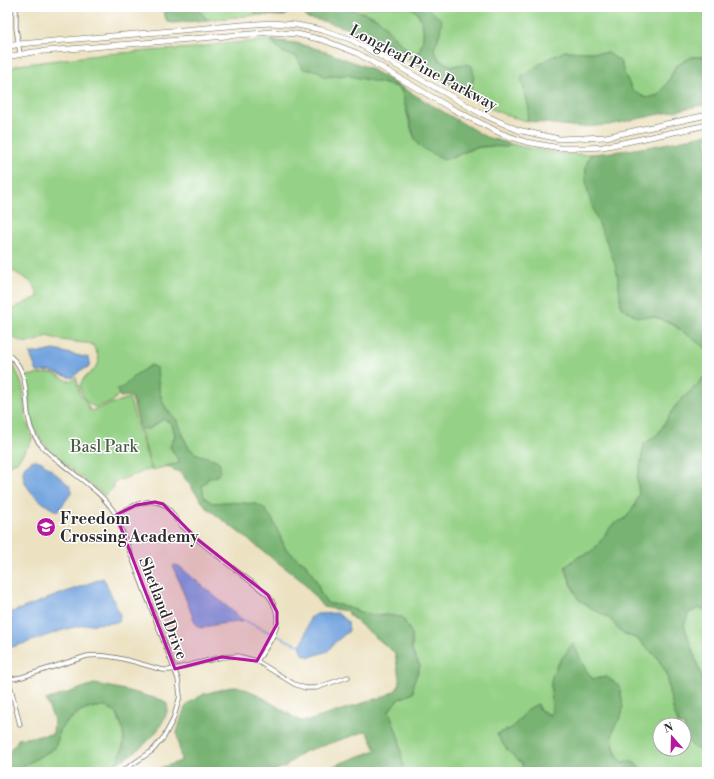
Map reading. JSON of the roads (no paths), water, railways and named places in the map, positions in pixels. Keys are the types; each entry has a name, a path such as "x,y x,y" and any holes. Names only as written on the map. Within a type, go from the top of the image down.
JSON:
{"main road":[{"name":"Longleaf Pine Parkway","path":"7,47 19,44 272,23 297,25 314,28 350,40 367,48 482,114 518,130 559,139 606,137 707,115"},
{"path":"313,37 314,28"},
{"name":"Longleaf Pine Parkway","path":"7,57 20,54 270,32 298,34 313,37 357,53 449,107 500,133 526,142 560,148 586,148 603,146 707,125"}],"street":[{"path":"16,7 15,22 20,54"},
{"name":"Shetland Drive","path":"7,353 16,362 23,377 26,394 27,418 34,435 45,451 101,496 112,507 178,679 180,696 173,720 164,738 152,751 122,772"},
{"path":"116,515 141,504 155,502 163,504 172,512 179,524 268,595 274,603 277,612 277,624 266,647 257,661"},
{"path":"20,725 8,680 87,656 110,656 163,670 175,669 222,657 238,656 257,661 294,684 305,688 316,688 348,677"}],"water":[{"path":"54,350 89,358 89,367 81,370 72,378 50,371 37,372 30,353"},
{"path":"33,460 42,462 70,486 72,492 58,511 41,501 32,493 25,483 23,471 25,466"},
{"path":"173,566 179,566 243,620 241,622 219,624 200,628 196,625"},
{"path":"103,578 120,615 119,622 79,626 7,648 7,614"},
{"path":"337,613 348,622 349,631 334,643 328,651 310,657 303,654 300,645 304,639 310,618 317,614"}],"waterway":[{"path":"243,620 300,645"}],"place":[{"name":"Freedom Crossing Academy","path":"46,527"}],"park label":[{"name":"Basl Park","path":"104,446"}]}
